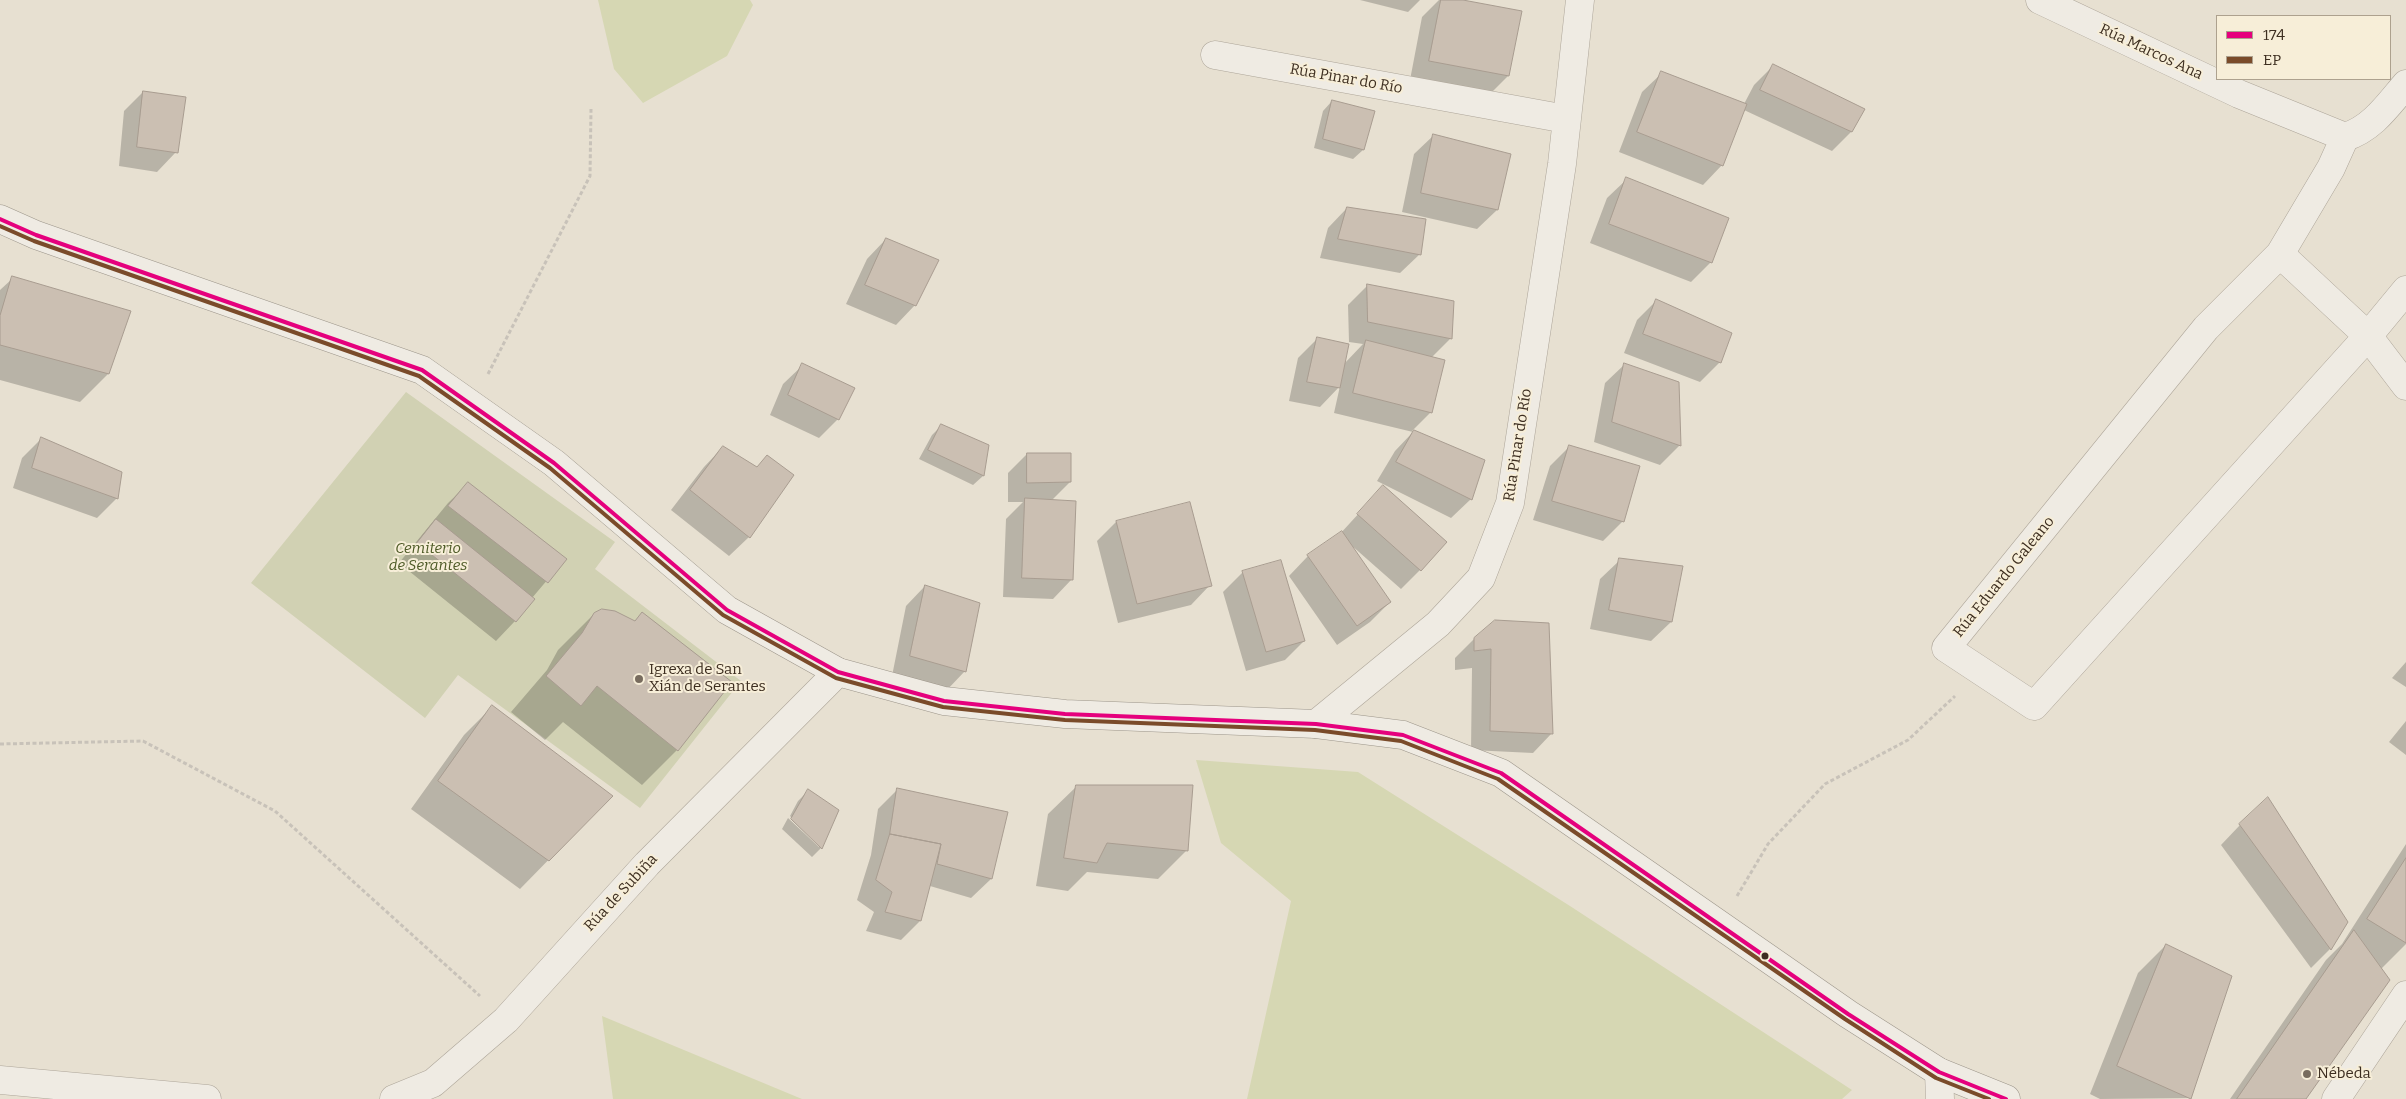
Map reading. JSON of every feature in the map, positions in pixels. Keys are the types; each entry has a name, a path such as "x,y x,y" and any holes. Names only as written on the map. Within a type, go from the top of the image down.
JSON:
{"street":[{"name":"Rúa Pinar do Río","path":"1316,724 1438,624 1481,578 1510,503 1562,164 1580,0"},
{"name":"Rúa Marcos Ana","path":"2040,0 2239,94 2345,137"},
{"name":"Rúa Pinar do Río","path":"1215,54 1566,119"},
{"path":"2345,137 2359,133 2378,118 2406,84"},
{"name":"Rúa Eduardo Galeano","path":"2345,137 2331,168 2280,254 2206,328 1946,648 2034,706 2368,336 2406,290"},
{"path":"0,219 36,235 422,370 554,463 727,610 838,672 944,702 1065,714 1316,724 1403,736 1501,773 1848,1014 1939,1072 2006,1099"},
{"path":"2280,254 2368,336 2406,386"},
{"name":"Rúa de Subiña","path":"394,1099 433,1083 506,1020 647,864 838,672"},
{"path":"2336,1099 2406,995"},
{"path":"1939,1072 1940,1099"},
{"path":"0,1080 207,1099"}],"path":[{"path":"472,406 590,176 591,110"},
{"path":"1720,924 1768,844 1825,784 1908,740 1982,671"},
{"path":"0,744 143,741 275,811 506,1020"}],"green space":[{"path":"598,0 750,0 753,5 727,56 643,103 614,69"},
{"name":"Cemiterio de Serantes","path":"406,392 615,542 595,569 741,681 640,808 458,675 425,718 251,583"},
{"path":"1196,760 1358,772 1570,906 1852,1090 1842,1099 1247,1099 1291,901 1221,843"},
{"path":"602,1016 802,1099 613,1099"}],"building":[{"path":"1441,0 1463,0 1522,11 1509,76 1429,61"},
{"path":"1773,64 1865,109 1852,132 1760,90"},
{"path":"1661,71 1747,104 1723,166 1637,132"},
{"path":"143,91 186,97 178,153 137,147"},
{"path":"1332,100 1375,111 1364,150 1323,139"},
{"path":"1433,134 1511,154 1498,210 1421,193"},
{"path":"1626,177 1729,218 1712,263 1609,224"},
{"path":"1347,207 1426,219 1421,255 1338,239"},
{"path":"886,238 939,260 916,306 865,285"},
{"path":"12,276 131,311 109,374 0,345 0,316"},
{"path":"1367,284 1454,301 1452,339 1368,322"},
{"path":"1656,299 1732,333 1721,363 1643,334"},
{"path":"1317,337 1349,344 1340,388 1307,382"},
{"path":"1366,340 1445,360 1432,413 1353,393"},
{"path":"802,363 855,388 839,420 788,395"},
{"path":"1624,363 1679,382 1681,446 1612,422"},
{"path":"941,424 989,445 984,476 928,450"},
{"path":"1414,430 1485,460 1472,500 1396,462"},
{"path":"41,437 122,472 118,499 32,468"},
{"path":"1569,445 1640,466 1624,522 1552,501"},
{"path":"723,446 757,467 767,455 794,475 750,538 690,490"},
{"path":"1027,453 1071,453 1071,482 1027,483"},
{"path":"468,482 567,559 548,583 448,506"},
{"path":"1383,485 1447,542 1421,571 1357,514"},
{"path":"1025,498 1076,501 1073,580 1022,578"},
{"path":"1190,502 1212,586 1137,604 1116,521"},
{"path":"436,519 535,599 516,622 417,543"},
{"path":"1342,531 1391,602 1357,626 1307,555"},
{"path":"1619,558 1683,566 1672,622 1609,610"},
{"path":"1281,560 1305,641 1266,652 1242,571"},
{"path":"925,585 980,603 966,672 910,656"},
{"name":"Igrexa de San Xián de Serantes","path":"602,609 615,611 635,621 642,612 732,682 678,751 597,686 581,706 546,676 582,633 594,613"},
{"path":"1495,620 1549,623 1553,734 1490,731 1491,649 1474,651 1474,638"},
{"path":"492,705 613,796 549,861 438,781"},
{"path":"1076,785 1193,785 1188,851 1107,843 1097,863 1064,858"},
{"path":"897,788 1008,812 992,879 937,864 941,844 890,834"},
{"path":"808,789 839,810 822,849 791,819"},
{"path":"2268,797 2348,922 2331,950 2239,824"},
{"path":"890,834 941,844 921,921 885,912 892,892 876,880"},
{"path":"2406,858 2406,943 2367,919"},
{"path":"2354,930 2390,980 2306,1099 2237,1099"},
{"path":"2166,944 2232,976 2191,1099 2117,1066"}],"transit line":[{"name":"174","path":"0,219 36,235 422,370 554,463 727,610 838,672 944,701 1065,714 1316,724 1403,735 1501,773 1848,1014 1939,1072 2006,1099"},
{"name":"EP","path":"0,226 34,241 419,376 550,468 723,615 836,678 943,707 1065,720 1315,730 1401,741 1498,779 1845,1019 1936,1078 1989,1099"}],"place":[{"name":"Igrexa de San Xián de Serantes","path":"639,679"},
{"name":"Nébeda","path":"2307,1074"}]}
